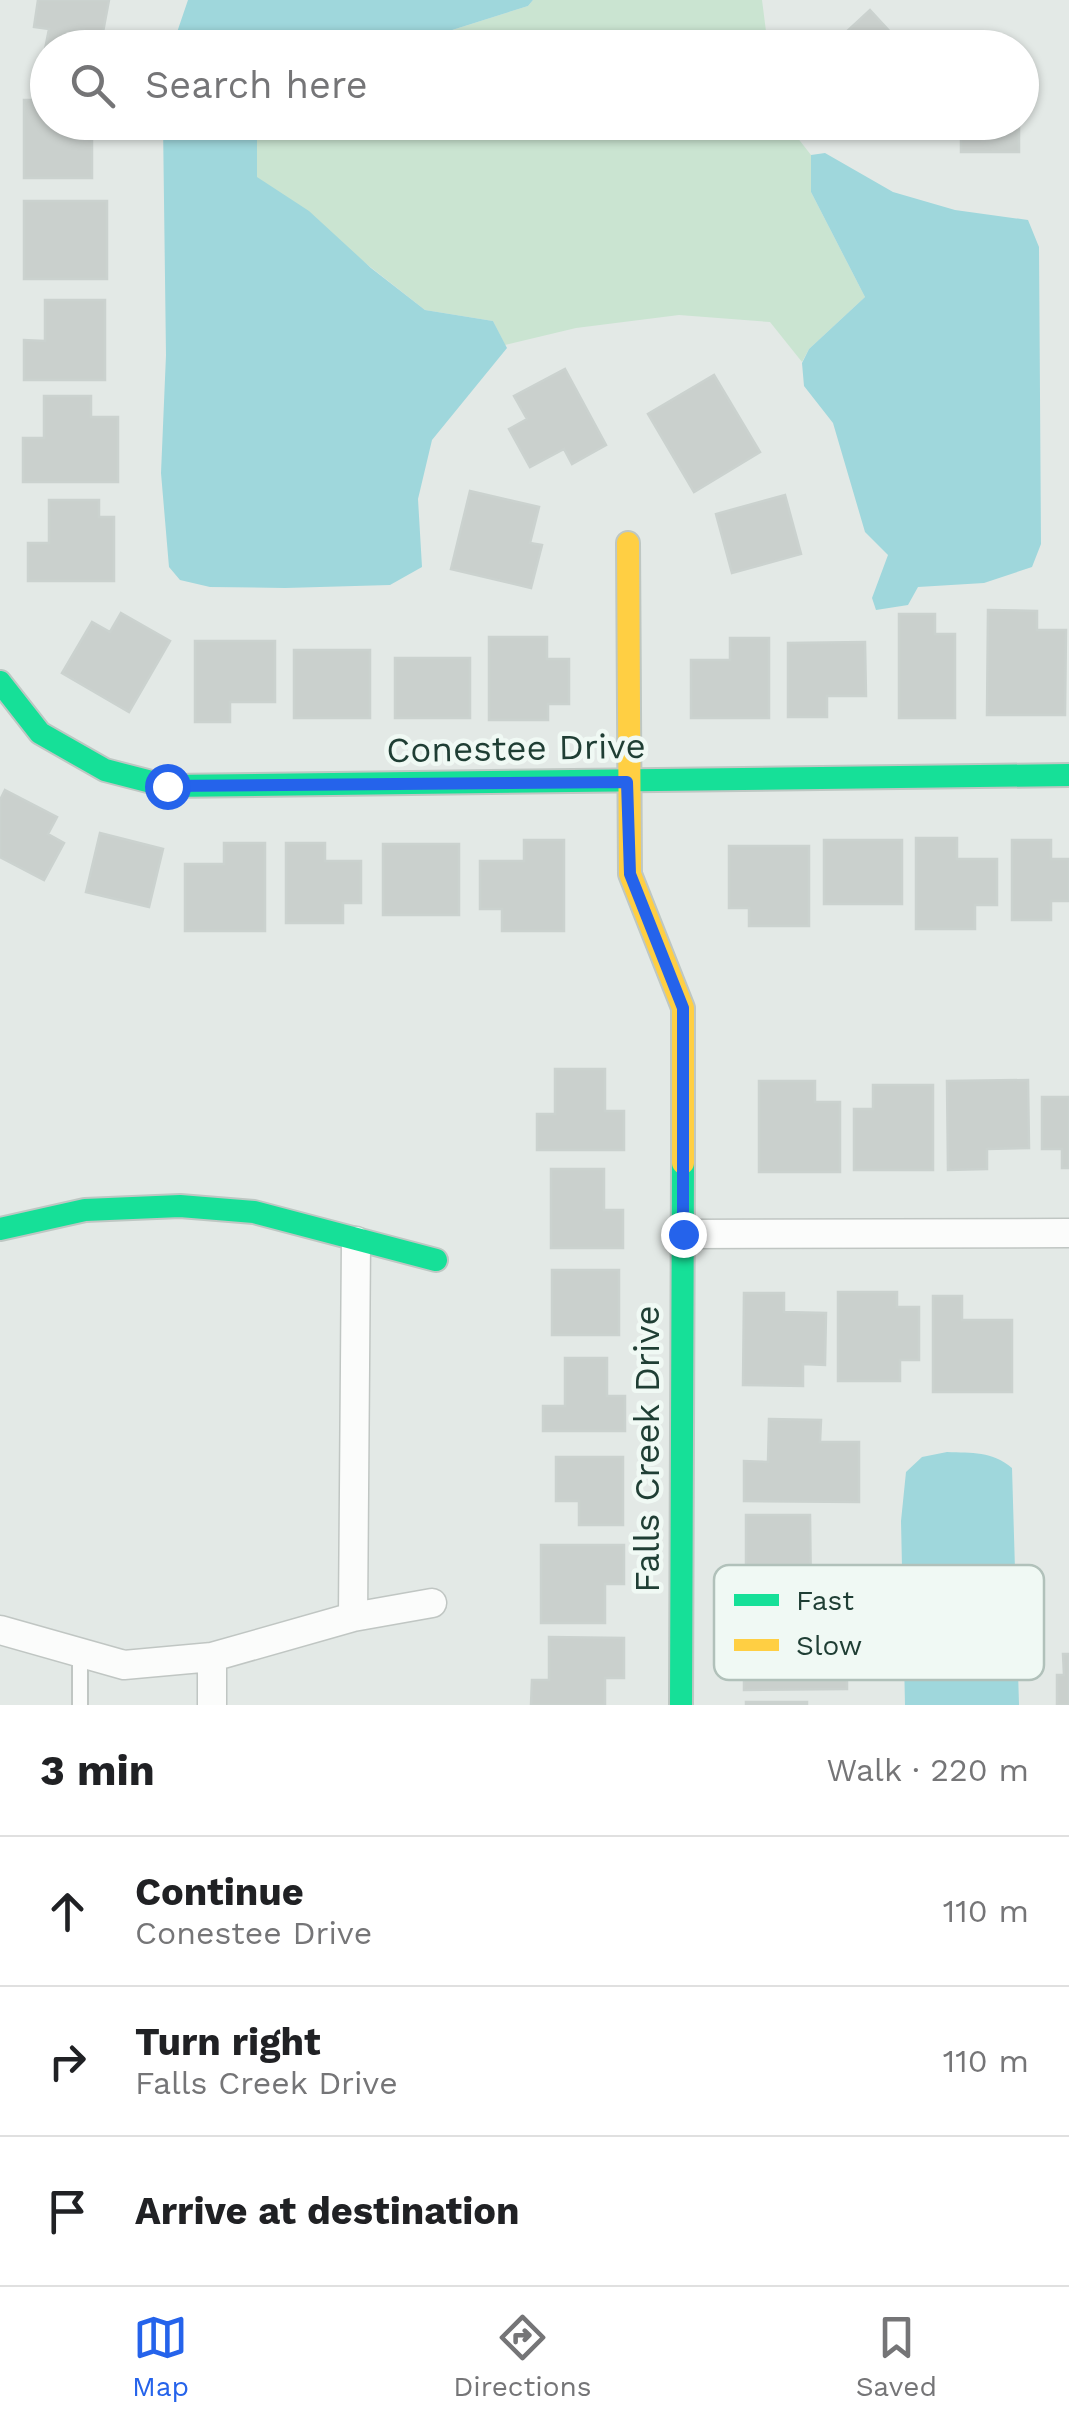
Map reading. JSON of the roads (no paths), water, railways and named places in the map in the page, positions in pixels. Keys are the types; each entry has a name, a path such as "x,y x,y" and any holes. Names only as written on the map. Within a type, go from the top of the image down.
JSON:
{"street":[{"name":"Falls Creek Drive","path":"628,543 630,874 683,1008 682,1705"},
{"name":"Conestee Drive","path":"0,682 40,733 105,770 167,786 1069,775"},
{"path":"0,1230 85,1210 180,1206 254,1212 436,1260"},
{"path":"683,1234 1069,1233"},
{"path":"353,1617 356,1241"},
{"path":"0,1630 124,1665 212,1657 353,1617 432,1603"},
{"path":"212,1657 212,1705"}],"lane":[{"path":"80,1653 80,1705"}],"water":[{"path":"188,0 533,0 528,6 452,30 178,30"},
{"path":"163,140 257,140 257,177 309,211 371,268 425,310 493,321 507,348 432,440 418,499 422,567 390,585 285,588 210,587 180,580 169,567 161,473 166,355"},
{"path":"825,153 893,192 955,210 1028,220 1039,247 1041,544 1032,567 984,583 918,587 908,605 876,610 872,598 888,555 865,532 833,423 804,386 802,363 809,349 865,297 811,192 811,155"},
{"path":"947,1452 973,1453 1012,1468 1015,1565 902,1565 906,1472 922,1457"},
{"path":"904,1680 1018,1680 1019,1705 905,1705"}]}
